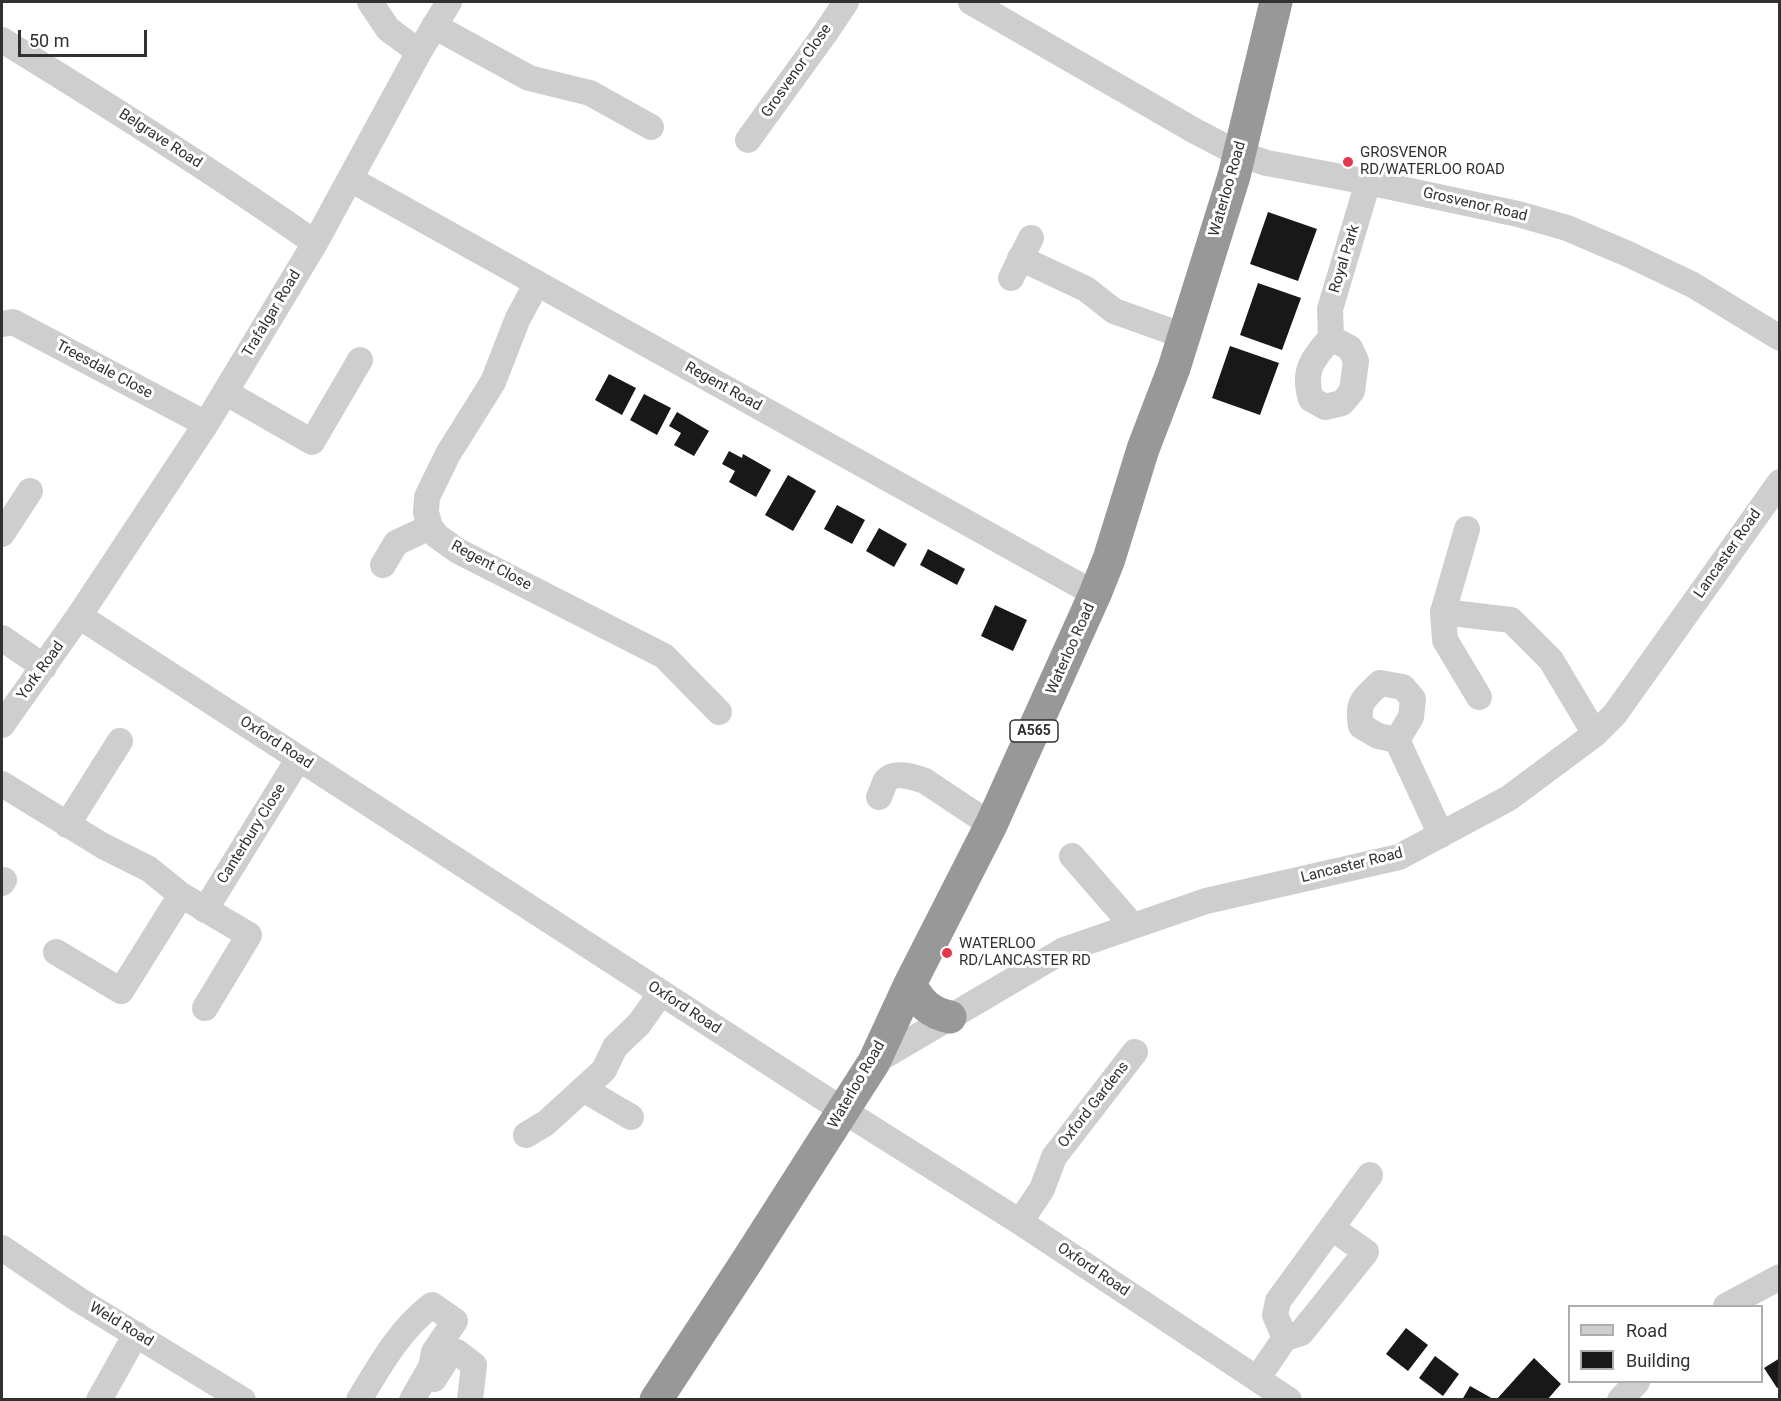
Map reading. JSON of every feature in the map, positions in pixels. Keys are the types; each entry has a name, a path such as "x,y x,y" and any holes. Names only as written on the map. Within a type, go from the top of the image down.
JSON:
{"highway":[{"name":"Waterloo Road","path":"656,1400 874,1062 910,984 991,825 1095,594 1109,559 1143,449 1184,336 1239,154 1276,2"},
{"path":"910,984 918,999 933,1013 950,1017"}],"street":[{"path":"370,2 387,29 419,52"},
{"name":"Grosvenor Close","path":"748,140 846,2"},
{"name":"Grosvenor Road","path":"971,2 1239,154 1267,163 1518,214 1567,228 1693,285 1779,338"},
{"path":"439,10 529,78 590,93 651,126"},
{"name":"Trafalgar Road","path":"79,616 206,424 315,243 419,52 439,10"},
{"name":"Belgrave Road","path":"2,40 141,126 315,243"},
{"name":"Regent Road","path":"350,179 1095,594"},
{"name":"Royal Park","path":"1330,338 1330,309 1368,182"},
{"path":"1021,258 1086,289 1114,311 1184,336"},
{"path":"383,565 396,543 430,527 426,512 427,497 448,454 494,382 518,318 537,283"},
{"name":"Treesdale Close","path":"2,324 13,322 206,424"},
{"path":"225,392 312,442 360,360"},
{"name":"Lancaster Road","path":"874,1062 1064,950 1206,901 1399,857 1509,798 1595,734 1616,714 1777,491"},
{"path":"2,534 16,499"},
{"name":"Regent Close","path":"430,527 437,536 458,551 664,656 718,712"},
{"path":"1467,529 1443,612 1445,640 1479,697"},
{"path":"1443,612 1511,620 1551,660 1595,734"},
{"name":"York Road","path":"2,725 79,616"},
{"name":"Oxford Road","path":"79,616 844,1111 1020,1222 1289,1400"},
{"path":"2,638 44,667"},
{"path":"1397,740 1441,835"},
{"path":"68,825 120,741"},
{"name":"Canterbury Close","path":"205,910 299,758"},
{"path":"879,797 890,778 913,777 925,781 991,825"},
{"path":"2,784 103,846 149,869 181,895 249,936 205,1008"},
{"path":"1072,856 1133,926"},
{"path":"56,952 121,991 181,895"},
{"path":"526,1135 546,1123 604,1070 615,1047 639,1024 661,993"},
{"name":"Oxford Gardens","path":"1020,1222 1042,1189 1054,1157 1135,1052"},
{"path":"583,1089 631,1117"},
{"path":"1285,1338 1275,1315 1278,1302 1370,1175"},
{"path":"1257,1379 1285,1338 1301,1333 1366,1252 1332,1228"},
{"name":"Weld Road","path":"2,1248 79,1300 243,1400"},
{"path":"1728,1305 1779,1276"},
{"path":"359,1400 388,1353 418,1315 432,1305 454,1321 434,1352 431,1367 412,1400"},
{"path":"99,1400 136,1334"},
{"path":"420,1400 449,1355 457,1352 474,1365 470,1400"},
{"path":"1620,1400 1636,1383"}],"building":[{"path":"1268,212 1317,229 1298,281 1250,264"},
{"path":"1258,283 1301,298 1282,350 1240,335"},
{"path":"1230,346 1279,363 1260,415 1212,398"},
{"path":"609,374 636,388 622,415 595,400"},
{"path":"644,394 671,408 657,435 630,420"},
{"path":"677,412 709,431 694,456 674,445 681,433 669,426"},
{"path":"729,451 742,458 743,454 771,470 756,497 729,482 735,471 722,464"},
{"path":"788,475 816,491 793,531 765,515"},
{"path":"837,505 865,520 852,544 824,529"},
{"path":"879,528 907,544 894,567 866,551"},
{"path":"928,549 965,569 957,585 920,565"},
{"path":"995,605 1027,620 1013,651 981,636"},
{"path":"1406,1328 1428,1345 1408,1371 1386,1354"},
{"path":"1435,1356 1459,1374 1443,1396 1419,1378"},
{"path":"1534,1358 1561,1384 1547,1400 1496,1400"},
{"path":"1780,1358 1780,1387 1777,1388 1764,1368"},
{"path":"1470,1386 1495,1400 1462,1400"}],"place":[{"name":"GROSVENOR RD/WATERLOO ROAD","path":"1348,162"},
{"name":"WATERLOO RD/LANCASTER RD","path":"947,953"}]}
